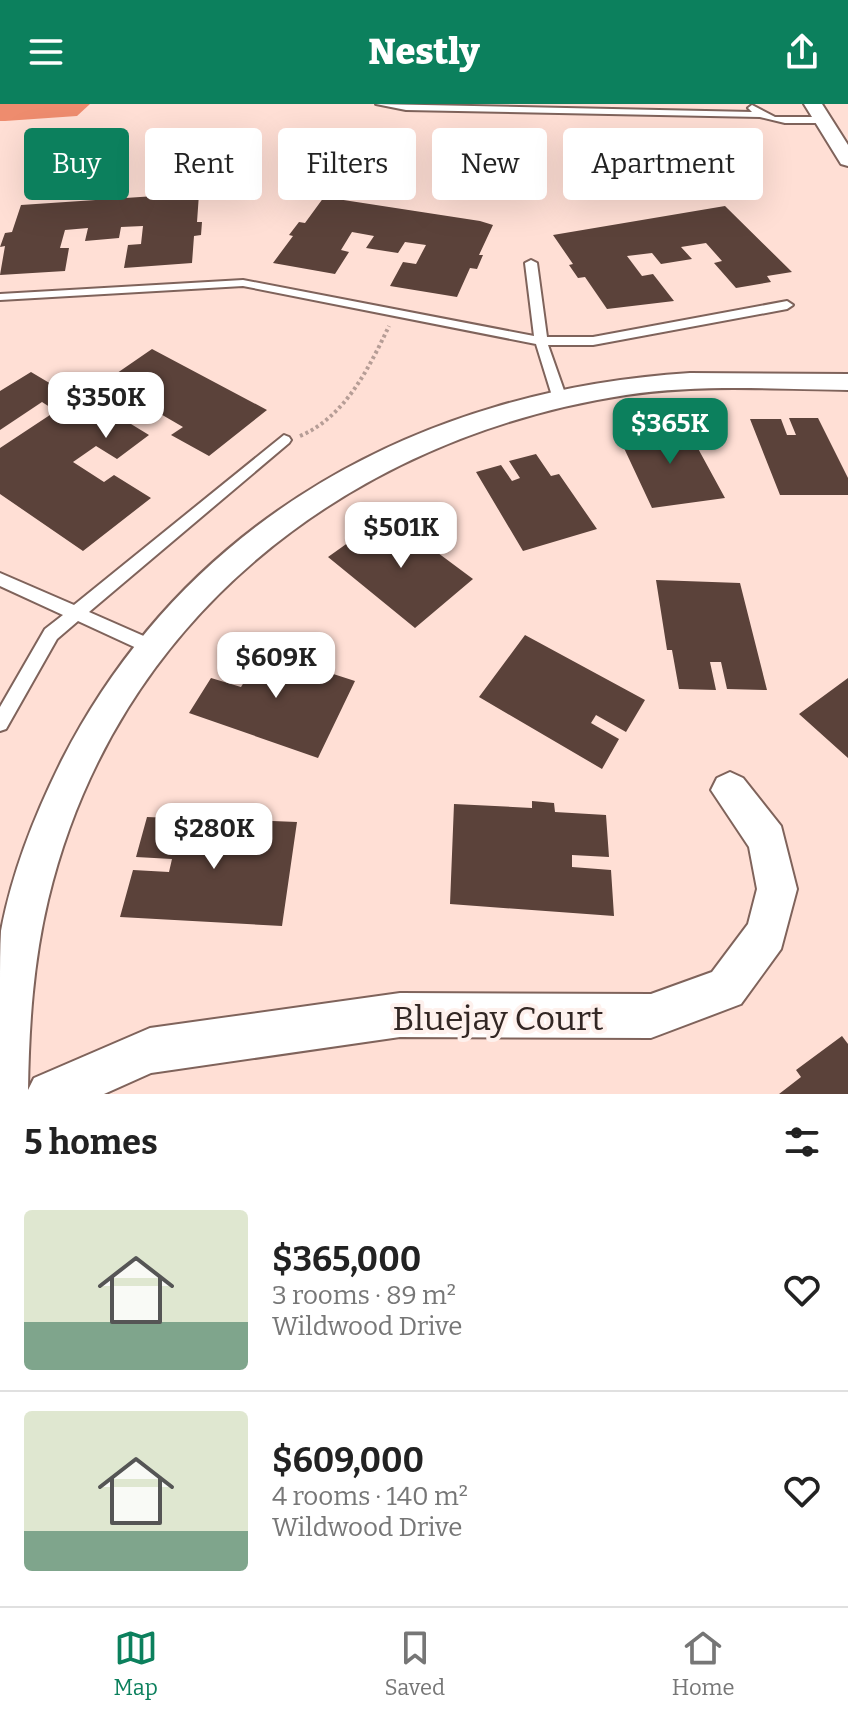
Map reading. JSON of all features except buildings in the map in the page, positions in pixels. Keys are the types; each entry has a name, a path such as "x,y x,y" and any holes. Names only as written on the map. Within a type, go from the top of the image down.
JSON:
{"street":[{"path":"818,112 848,160"},
{"path":"5,1094 9,1001 18,943 36,869 55,810 83,748 112,698 149,646 222,570 310,502 369,468 466,425 560,399 628,387 688,382 848,382"},
{"name":"Bluejay Court","path":"50,1094 150,1051 400,1015 651,1016 726,989 766,934 777,889 767,839 730,790"}],"lane":[{"path":"380,104 758,115 778,119 818,112"},
{"path":"749,104 758,115"},
{"path":"531,263 541,341 560,399"},
{"path":"0,297 243,283 541,341 593,341 787,305"},
{"path":"0,723 51,634 284,440"},
{"path":"0,579 149,646"}],"path":[{"path":"284,440 315,433 359,384 394,314"}],"shaded area":[{"path":"0,104 90,104 77,116 0,121"}]}
